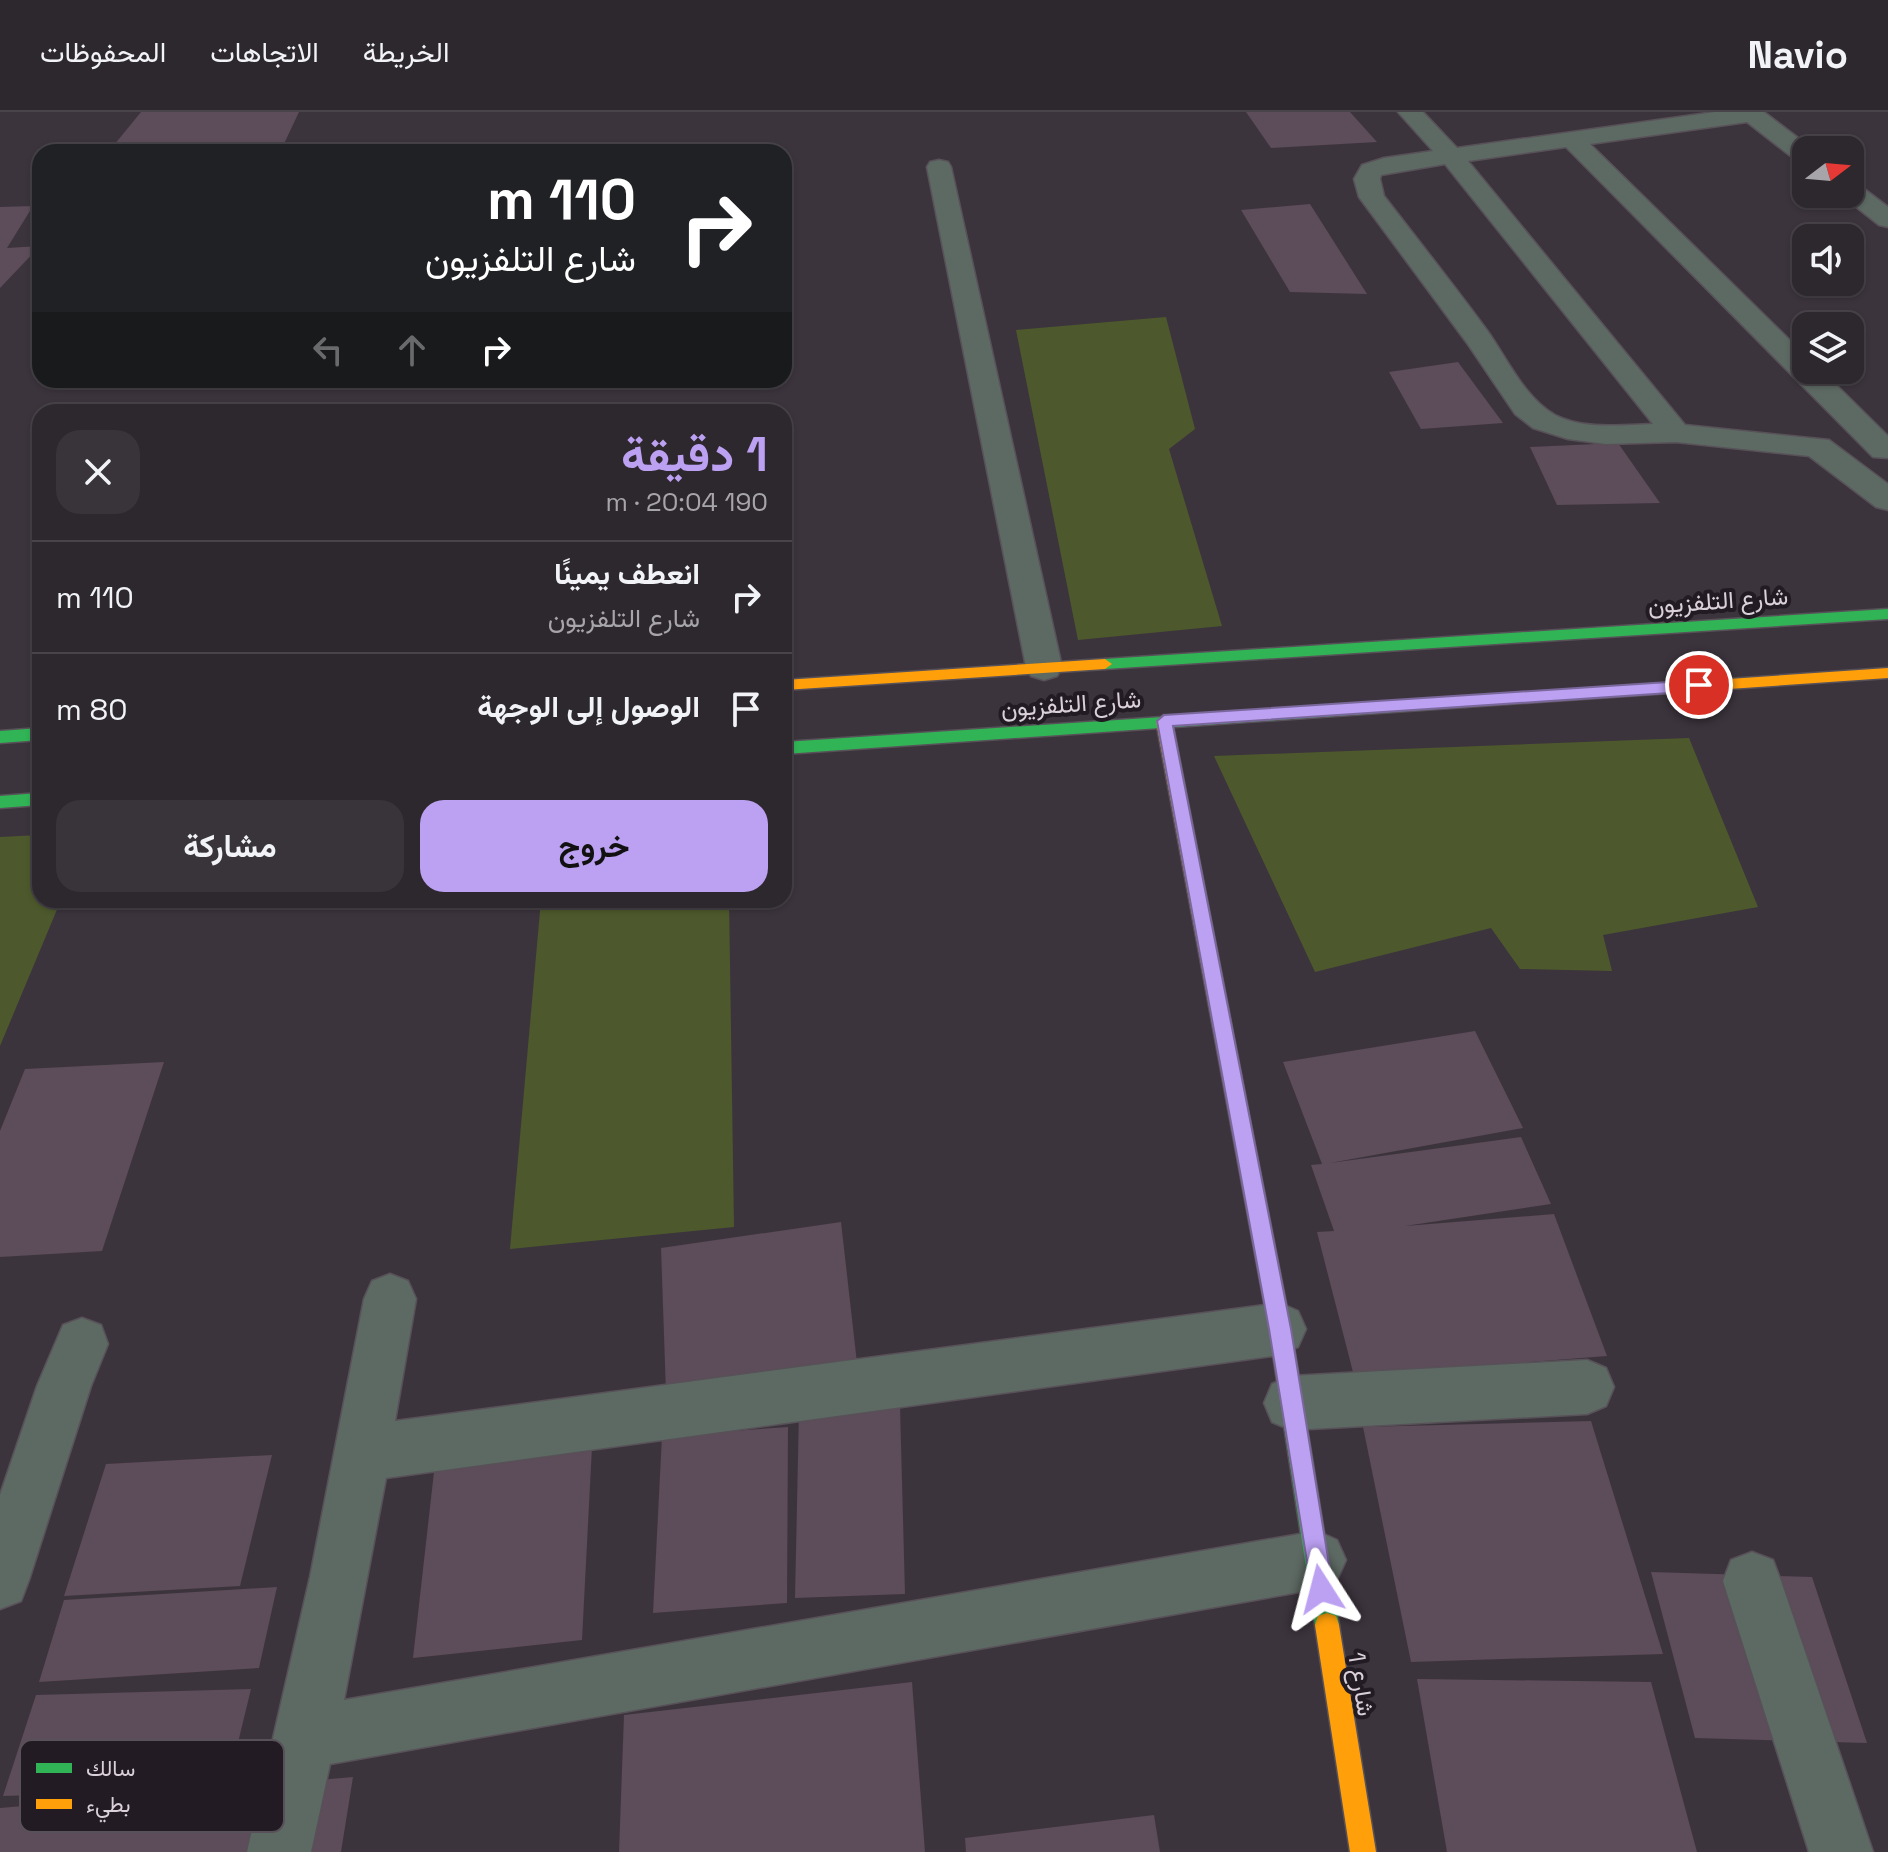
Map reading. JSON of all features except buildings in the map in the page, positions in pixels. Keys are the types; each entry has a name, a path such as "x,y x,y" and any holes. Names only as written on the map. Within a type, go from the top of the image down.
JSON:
{"main road":[{"name":"شارع التلفزيون","path":"792,684 1888,614"},
{"name":"شارع التلفزيون","path":"792,747 1888,673"},
{"name":"شارع 1","path":"1164,721 1280,1329 1363,1852"},
{"path":"0,737 32,735"},
{"path":"0,802 32,800"}],"street":[{"path":"1410,112 1451,156 1676,433"},
{"path":"1792,145 1750,113 1384,165 1371,170 1367,179 1372,197 1478,338 1526,408 1544,421 1568,430 1606,435 1676,433 1818,447 1888,500"},
{"path":"1572,139 1884,450"},
{"path":"939,167 1044,667"},
{"path":"1864,201 1888,219"},
{"path":"284,1831 364,1453 390,1299"},
{"path":"364,1453 1280,1329"},
{"path":"0,1580 64,1386 82,1344"},
{"path":"1291,1403 1587,1387"},
{"path":"306,1737 1317,1560"},
{"path":"1752,1581 1841,1852"},
{"path":"279,1852 284,1832"}],"green space":[{"path":"1166,317 1195,429 1169,449 1222,626 1078,640 1016,330"},
{"path":"1689,738 1758,907 1603,935 1612,971 1520,969 1491,928 1315,972 1214,756"},
{"path":"32,835 32,908 58,908 0,1046 0,837"},
{"path":"540,908 729,908 734,1227 510,1249"}],"traffic: fast":[{"path":"1105,664 1888,614"},
{"path":"792,747 1465,702"},
{"path":"0,737 32,735"},
{"path":"0,802 32,800"},
{"path":"1242,1130 1280,1329 1327,1625"}],"traffic: slow":[{"path":"792,684 1105,664"},
{"path":"1465,702 1888,673"},
{"path":"1164,721 1242,1130"},
{"path":"1327,1625 1363,1852"}],"route":[{"path":"1321,1589 1280,1329 1164,721 1699,685"}]}
